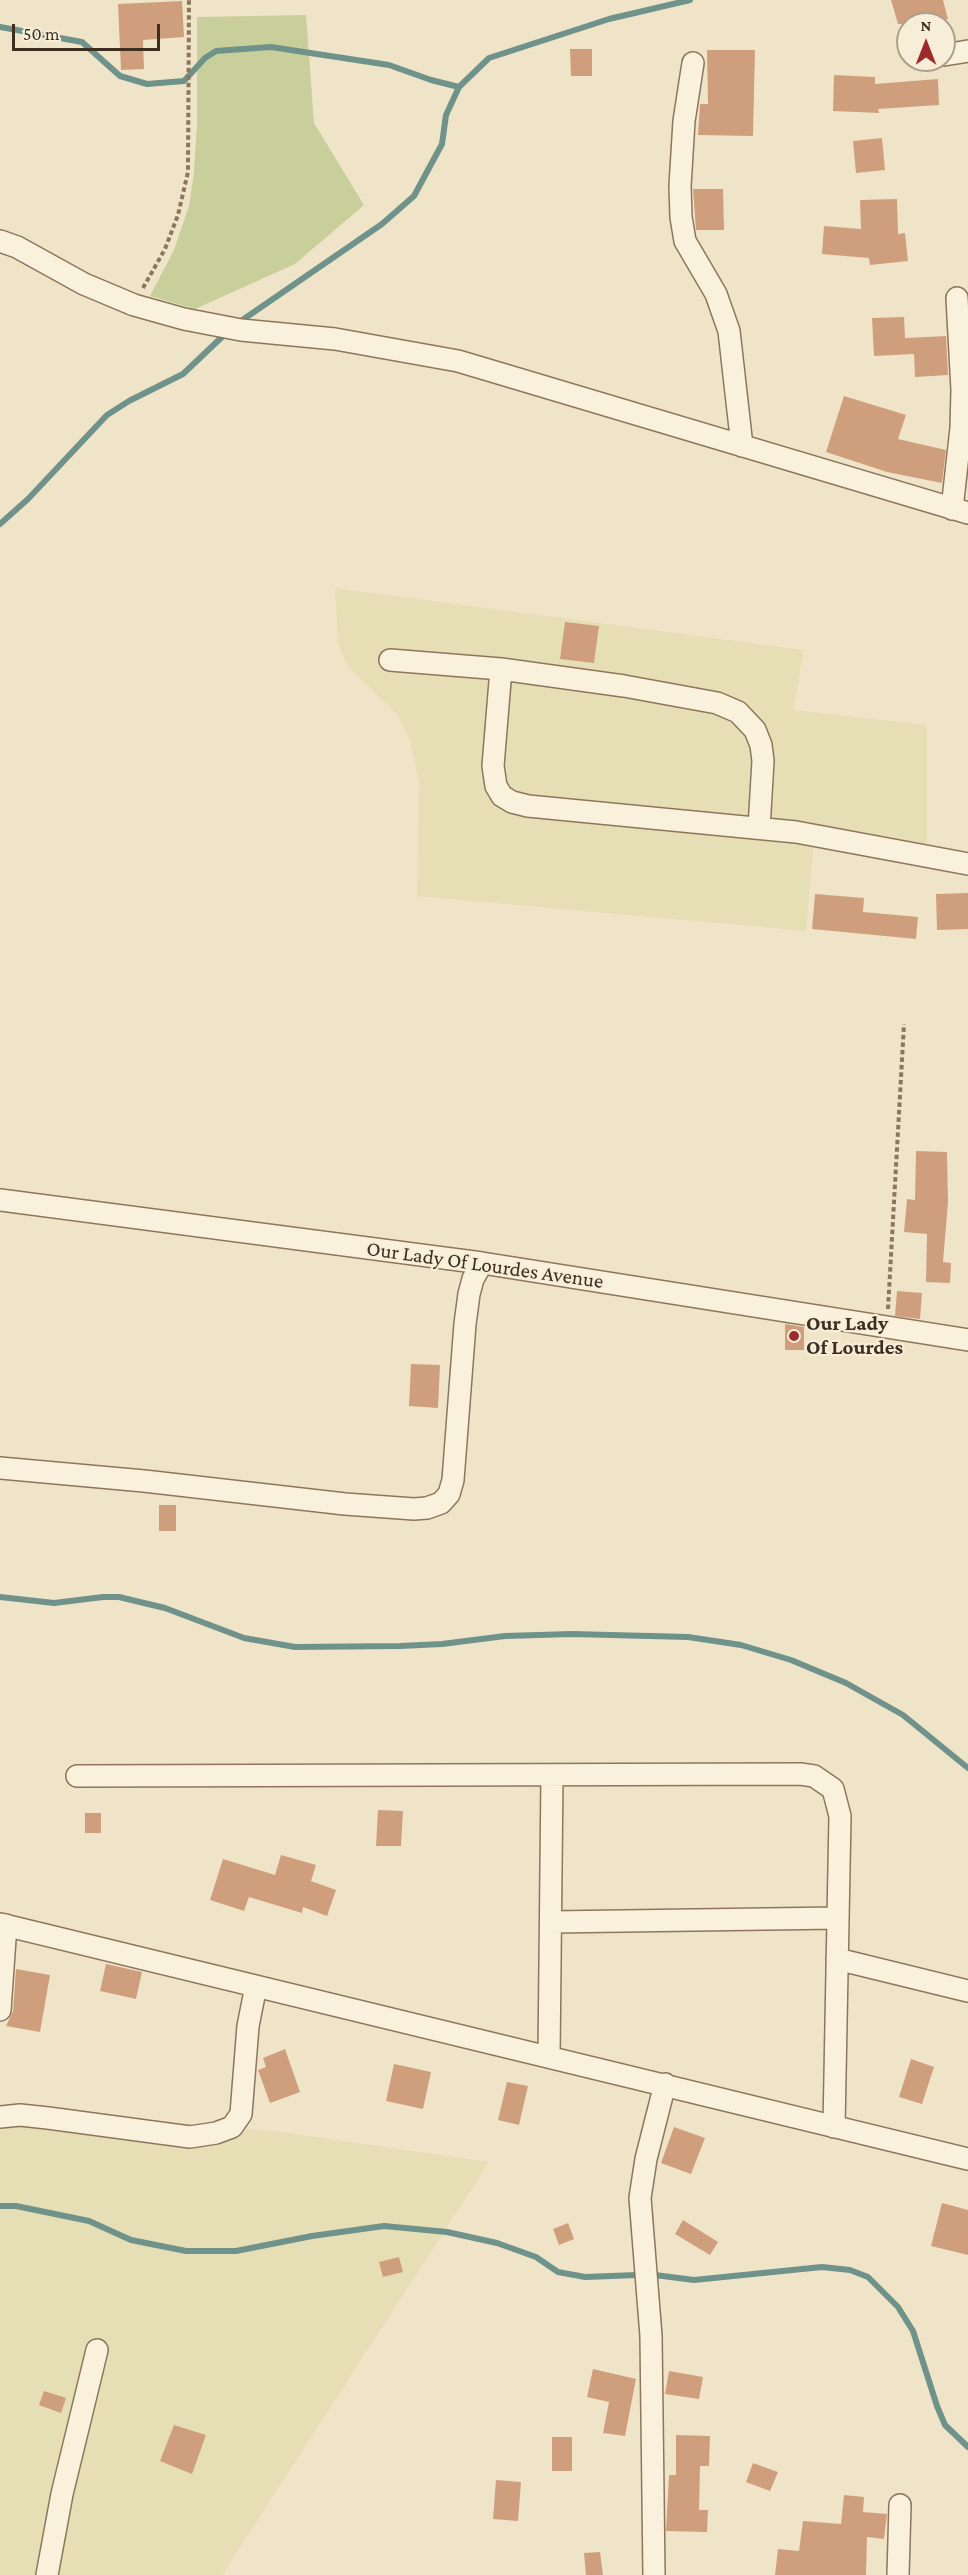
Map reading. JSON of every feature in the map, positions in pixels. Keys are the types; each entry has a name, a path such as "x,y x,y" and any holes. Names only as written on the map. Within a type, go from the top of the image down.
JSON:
{"street":[{"path":"693,63 684,121 680,186 681,217 685,241 716,294 729,331 741,446"},
{"path":"0,241 17,247 84,284 134,305 184,319 230,328 335,339 458,361 960,511 962,390 957,298"},
{"path":"390,660 501,669 672,694 717,703 738,712 755,730 760,745 762,761 759,828"},
{"path":"501,669 493,766 496,786 502,796 512,802 528,806 796,832 968,864"},
{"name":"Our Lady Of Lourdes Avenue","path":"0,1200 482,1263 968,1340"},
{"path":"0,1468 133,1480 345,1504 414,1509 427,1508 441,1503 449,1494 453,1480 458,1400 469,1294 473,1279 482,1263"},
{"path":"549,2056 552,1774"},
{"path":"77,1776 800,1774 824,1780 833,1789 840,1816 834,2127"},
{"path":"551,1922 838,1918"},
{"path":"0,2010 3,1925 968,2159"},
{"path":"837,1959 968,1991"},
{"path":"0,2117 20,2115 189,2137 216,2133 232,2127 241,2114 248,2026 256,1986"},
{"path":"654,2575 651,2336 640,2198 646,2159 665,2085"},
{"path":"47,2575 62,2494 97,2350"},
{"path":"898,2575 900,2505"}],"path":[{"path":"134,305 165,249 178,215 188,172 189,0"},
{"path":"887,1328 904,1024"}],"shaded area":[{"path":"335,588 803,650 794,710 927,725 927,849 815,828 806,931 417,896 419,783 410,740 396,713 347,666 338,643"},
{"path":"0,2107 281,2132 489,2162 222,2575 0,2575"}],"green space":[{"path":"306,15 314,123 364,205 295,264 195,309 150,296 174,250 189,206 197,124 197,17"}],"building":[{"path":"891,0 943,0 946,12 896,12 896,17"},
{"path":"182,1 184,37 143,40 144,69 121,70 118,4"},
{"path":"570,49 592,49 592,76 571,76"},
{"path":"707,50 755,50 753,136 698,135 700,104 708,104"},
{"path":"834,75 875,77 875,84 938,79 939,105 878,109 879,113 833,111"},
{"path":"882,138 885,170 856,173 853,141"},
{"path":"693,189 723,189 724,230 696,230"},
{"path":"897,199 898,234 905,233 908,261 870,265 869,258 822,254 824,226 861,229 860,200"},
{"path":"904,317 905,338 946,336 948,375 915,377 914,354 874,356 872,318"},
{"path":"844,396 906,415 898,439 946,450 942,483 887,472 826,452"},
{"path":"565,622 599,626 594,663 560,659"},
{"path":"968,893 968,929 937,930 936,894"},
{"path":"815,894 864,898 863,912 918,917 916,939 812,929"},
{"path":"916,1151 947,1152 948,1202 943,1262 951,1263 950,1283 926,1282 927,1234 904,1232 907,1199 915,1200"},
{"path":"897,1291 922,1293 920,1319 895,1316"},
{"name":"Our Lady Of Lourdes","path":"785,1324 804,1327 804,1350 785,1350"},
{"path":"411,1364 440,1365 438,1408 409,1406"},
{"path":"159,1505 176,1505 176,1531 159,1531"},
{"path":"378,1810 403,1811 401,1846 376,1846"},
{"path":"85,1813 101,1813 101,1833 85,1833"},
{"path":"281,1855 316,1865 311,1881 336,1890 327,1916 303,1907 302,1913 249,1897 244,1911 210,1900 223,1859 275,1875"},
{"path":"106,1964 142,1972 136,1999 100,1991"},
{"path":"16,1969 50,1975 40,2032 6,2026 13,2011"},
{"path":"285,2049 300,2092 270,2103 258,2070 266,2067 263,2058"},
{"path":"911,2059 934,2067 922,2104 899,2097"},
{"path":"394,2064 431,2072 423,2109 386,2101"},
{"path":"507,2082 528,2086 519,2125 498,2120"},
{"path":"674,2127 705,2138 691,2174 661,2163"},
{"path":"942,2203 968,2210 968,2255 931,2246"},
{"path":"683,2220 718,2242 710,2255 675,2234"},
{"path":"568,2223 574,2239 559,2245 553,2229"},
{"path":"399,2257 403,2272 383,2277 379,2262"},
{"path":"593,2369 636,2379 625,2436 603,2433 609,2402 587,2397"},
{"path":"669,2371 703,2377 699,2399 665,2394"},
{"path":"44,2391 66,2398 61,2413 39,2405"},
{"path":"174,2425 206,2435 192,2474 160,2461"},
{"path":"676,2435 710,2436 709,2466 700,2466 699,2510 708,2510 707,2532 666,2531 669,2475 676,2475"},
{"path":"552,2437 572,2437 572,2471 552,2471"},
{"path":"753,2463 778,2472 770,2491 746,2482"},
{"path":"496,2480 521,2482 518,2521 493,2519"},
{"path":"844,2495 864,2497 863,2512 887,2514 884,2539 867,2537 866,2575 775,2575 778,2549 799,2551 803,2521 841,2524"},
{"path":"600,2552 603,2575 586,2575 584,2553"}],"waterway":[{"path":"238,323 382,224 414,196 442,144 446,115 459,87 489,58 609,19 690,0"},
{"path":"0,27 82,42 120,76 147,84 184,81 205,58 216,51 271,47 389,65 459,87"},
{"path":"0,524 28,499 107,415 129,401 183,374 223,336"},
{"path":"0,1597 54,1603 119,1597 165,1608 244,1638 295,1647 400,1646 442,1644 505,1636 572,1634 688,1637 741,1645 791,1660 846,1683 903,1715 968,1768"},
{"path":"0,2206 16,2206 89,2221 131,2240 186,2251 236,2251 312,2236 384,2226 447,2232 497,2243 536,2257 558,2272 585,2277 637,2275"},
{"path":"655,2275 694,2280 822,2267 850,2270 868,2277 898,2307 913,2331 945,2425 968,2447"}],"place":[{"name":"Our Lady Of Lourdes","path":"794,1336"}]}
